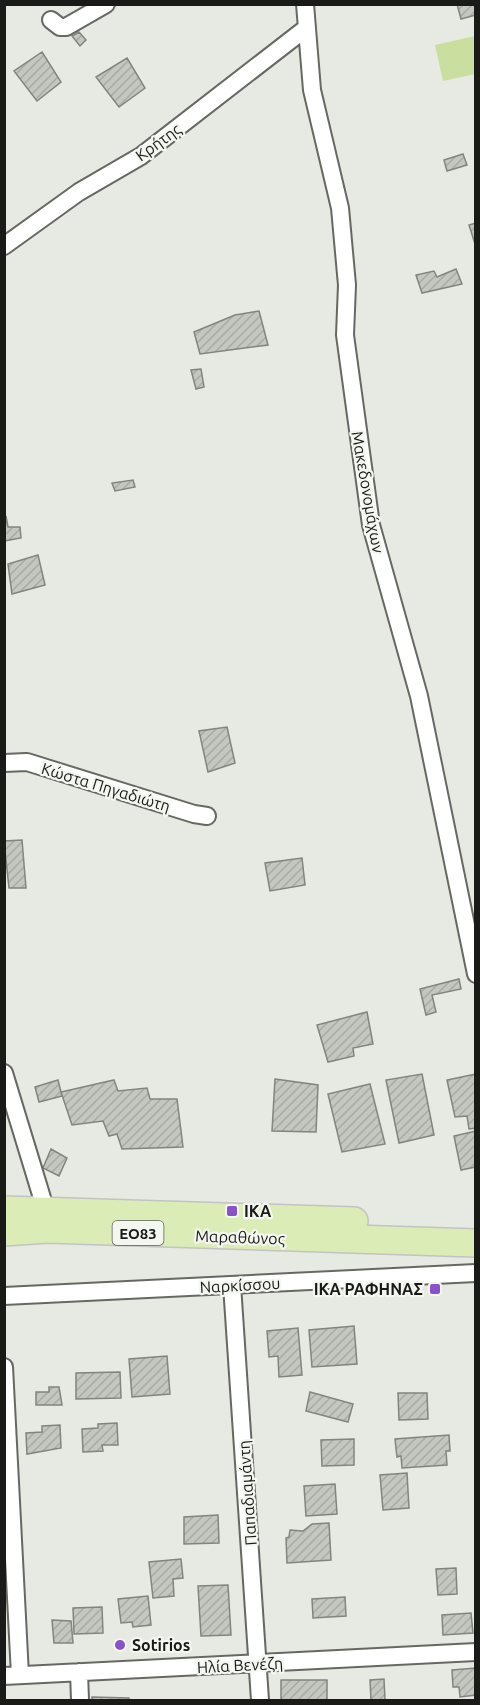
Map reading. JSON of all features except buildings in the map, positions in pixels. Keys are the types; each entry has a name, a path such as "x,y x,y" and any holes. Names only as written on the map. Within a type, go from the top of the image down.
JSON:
{"main road":[{"name":"Μαραθώνος","path":"4,1210 476,1224"},
{"name":"Μαραθώνος","path":"4,1232 47,1229 476,1243"}],"street":[{"path":"51,20 60,27 75,24 106,4"},
{"name":"Μακεδονομάχων","path":"305,4 305,29 312,90 340,208 347,285 345,336 372,525 419,696 476,974"},
{"name":"Κρήτης","path":"4,246 79,192 141,156 305,29"},
{"name":"Κώστα Πηγαδιώτη","path":"4,763 27,762 194,814 207,816"},
{"path":"4,1073 46,1211"},
{"name":"Ναρκίσσου","path":"4,1296 476,1273"},
{"name":"Παπαδιαμάντη","path":"232,1285 260,1701"},
{"path":"4,1367 12,1675"},
{"name":"Ηλία Βενέζη","path":"12,1675 476,1652"},
{"path":"79,1672 80,1701"}],"green space":[{"path":"475,36 475,74 443,81 435,45"}],"place":[{"name":"ΙΚΑ","path":"232,1211"},
{"name":"ΙΚΑ ΡΑΦΗΝΑΣ","path":"435,1289"},
{"name":"Sotirios","path":"120,1645"}]}
